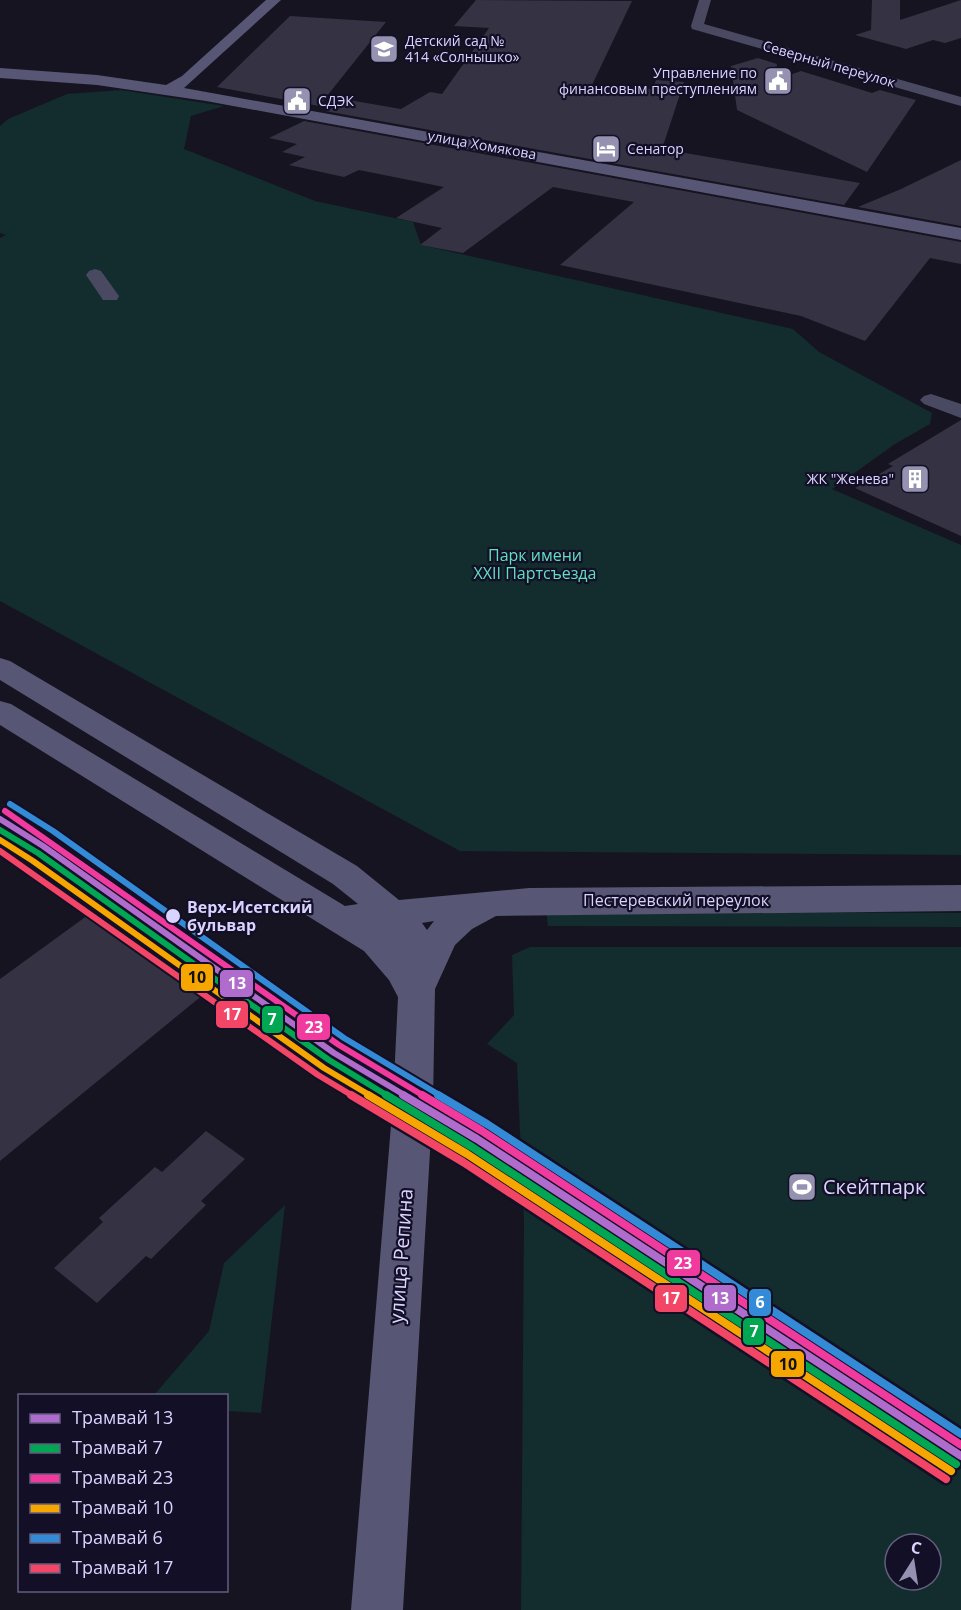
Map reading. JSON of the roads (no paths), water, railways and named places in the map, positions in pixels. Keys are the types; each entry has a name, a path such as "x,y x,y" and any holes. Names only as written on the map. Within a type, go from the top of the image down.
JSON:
{"street":[{"path":"170,90 187,79 274,0"},
{"name":"Северный переулок","path":"705,0 697,26 961,102"},
{"name":"улица Хомякова","path":"0,73 97,80 170,90 961,234"},
{"path":"95,275 110,296"},
{"path":"931,399 961,412"},
{"path":"0,667 345,875 391,912"},
{"path":"0,711 377,942 402,971 417,998"},
{"path":"345,875 378,888 410,896 502,902"},
{"name":"Пестеревский переулок","path":"342,919 502,902 961,898"},
{"path":"417,998 426,960 446,929 469,913 502,902"},
{"name":"улица Репина","path":"377,1610 412,1113 417,998 418,945 408,929 391,912"}],"tram line":[{"name":"6","path":"10,804 53,831 344,1038 487,1124 961,1434"},
{"name":"23","path":"5,811 339,1045 482,1131 961,1445"},
{"name":"13","path":"0,819 43,846 334,1053 477,1139 961,1456"},
{"name":"7","path":"0,830 38,853 329,1060 472,1147 956,1464"},
{"name":"10","path":"0,840 33,861 324,1068 467,1154 951,1471"},
{"name":"17","path":"0,851 318,1075 463,1162 946,1479"}],"place":[{"name":"Детский сад № 414 «Солнышко»","path":"384,49"},
{"name":"Управление по финансовым преступлениям","path":"778,81"},
{"name":"СДЭК","path":"297,101"},
{"name":"Сенатор","path":"606,149"},
{"name":"ЖК \"Женева\"","path":"915,479"},
{"name":"Верх-Исетский бульвар","path":"173,916"},
{"name":"Скейтпарк","path":"802,1187"}],"park label":[{"name":"Парк имени XXII Партсъезда","path":"535,564"}]}
